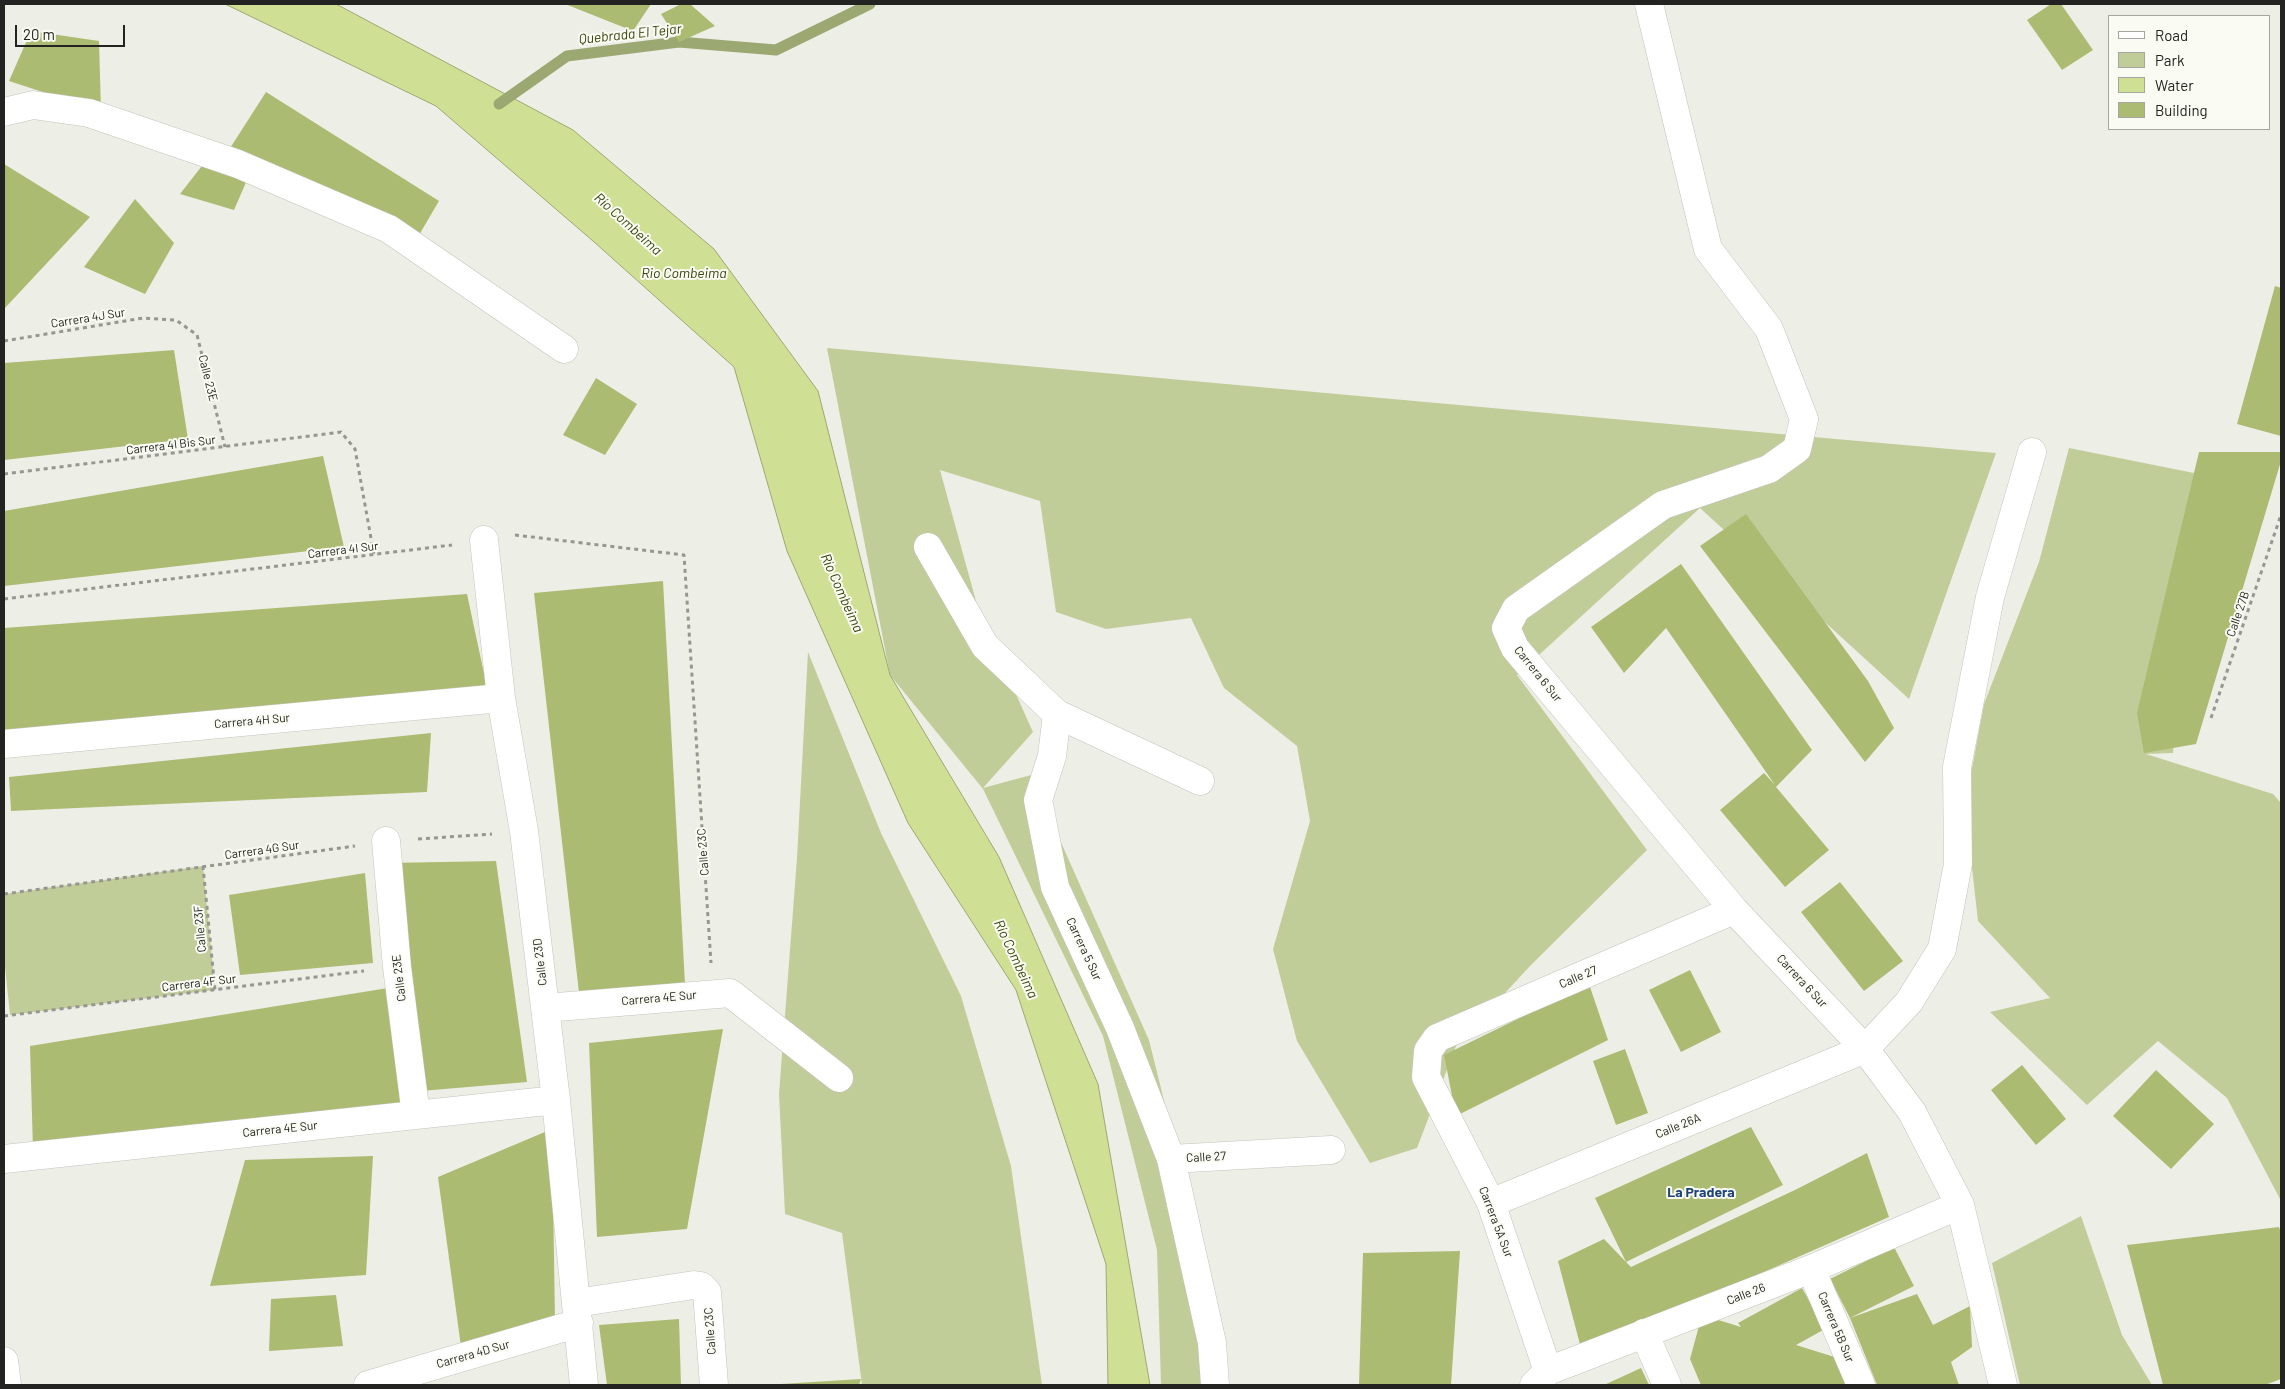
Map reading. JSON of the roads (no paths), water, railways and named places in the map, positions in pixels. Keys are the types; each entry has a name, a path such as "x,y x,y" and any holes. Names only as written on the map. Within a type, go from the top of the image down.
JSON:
{"street":[{"name":"Carrera 6 Sur","path":"1649,4 1708,249 1769,329 1804,419 1797,449 1769,469 1663,505 1516,608 1506,628 1515,648 1734,910 1866,1049 1912,1112 1960,1205 2002,1385"},
{"path":"4,112 33,106 89,113 238,164 389,230 564,349"},
{"path":"1866,1049 1908,1002 1942,949 1958,864 1956,767 1990,597 2032,452"},
{"name":"Calle 23D","path":"484,540 501,698 524,832 556,1100 584,1385"},
{"path":"928,547 985,646 1057,714 1200,781"},
{"name":"Carrera 4H Sur","path":"4,744 501,698"},
{"name":"Carrera 5 Sur","path":"1057,714 1052,756 1038,800 1055,887 1120,1028 1172,1160 1212,1343 1215,1385"},
{"name":"Calle 23E","path":"386,841 397,967 416,1115"},
{"name":"Calle 27","path":"1428,1051 1437,1038 1734,910"},
{"name":"Carrera 4E Sur","path":"545,1008 730,993 839,1078"},
{"name":"Calle 26A","path":"1491,1203 1866,1049"},
{"name":"Carrera 5A Sur","path":"1428,1051 1426,1077 1491,1203 1541,1378"},
{"name":"Carrera 4E Sur","path":"4,1160 556,1100"},
{"name":"Calle 27","path":"1172,1160 1331,1150"},
{"name":"Calle 26","path":"1541,1378 1644,1333 1812,1269 1960,1205"},
{"name":"Carrera 5B Sur","path":"1812,1269 1861,1385"},
{"name":"Carrera 4D Sur","path":"368,1385 578,1313 694,1285"},
{"name":"Calle 23C","path":"694,1285 701,1286 707,1292 714,1385"},
{"path":"1644,1333 1667,1385"},
{"path":"4,1362 6,1385"}],"water":[{"name":"Rio Combeima","path":"225,4 336,4 573,130 714,249 818,391 890,675 999,857 1098,1084 1150,1385 1108,1385 1106,1264 1016,990 908,823 787,551 734,367 593,241 436,106"}],"waterway":[{"name":"Quebrada El Tejar","path":"499,104 567,56 679,42 776,50 870,4"}],"district":[{"name":"La Pradera","path":"1701,1192"}],"water label":[{"name":"Río Combeima","path":"628,224"},
{"name":"Río Combeima","path":"842,593"},
{"name":"Río Combeima","path":"1016,959"}]}
